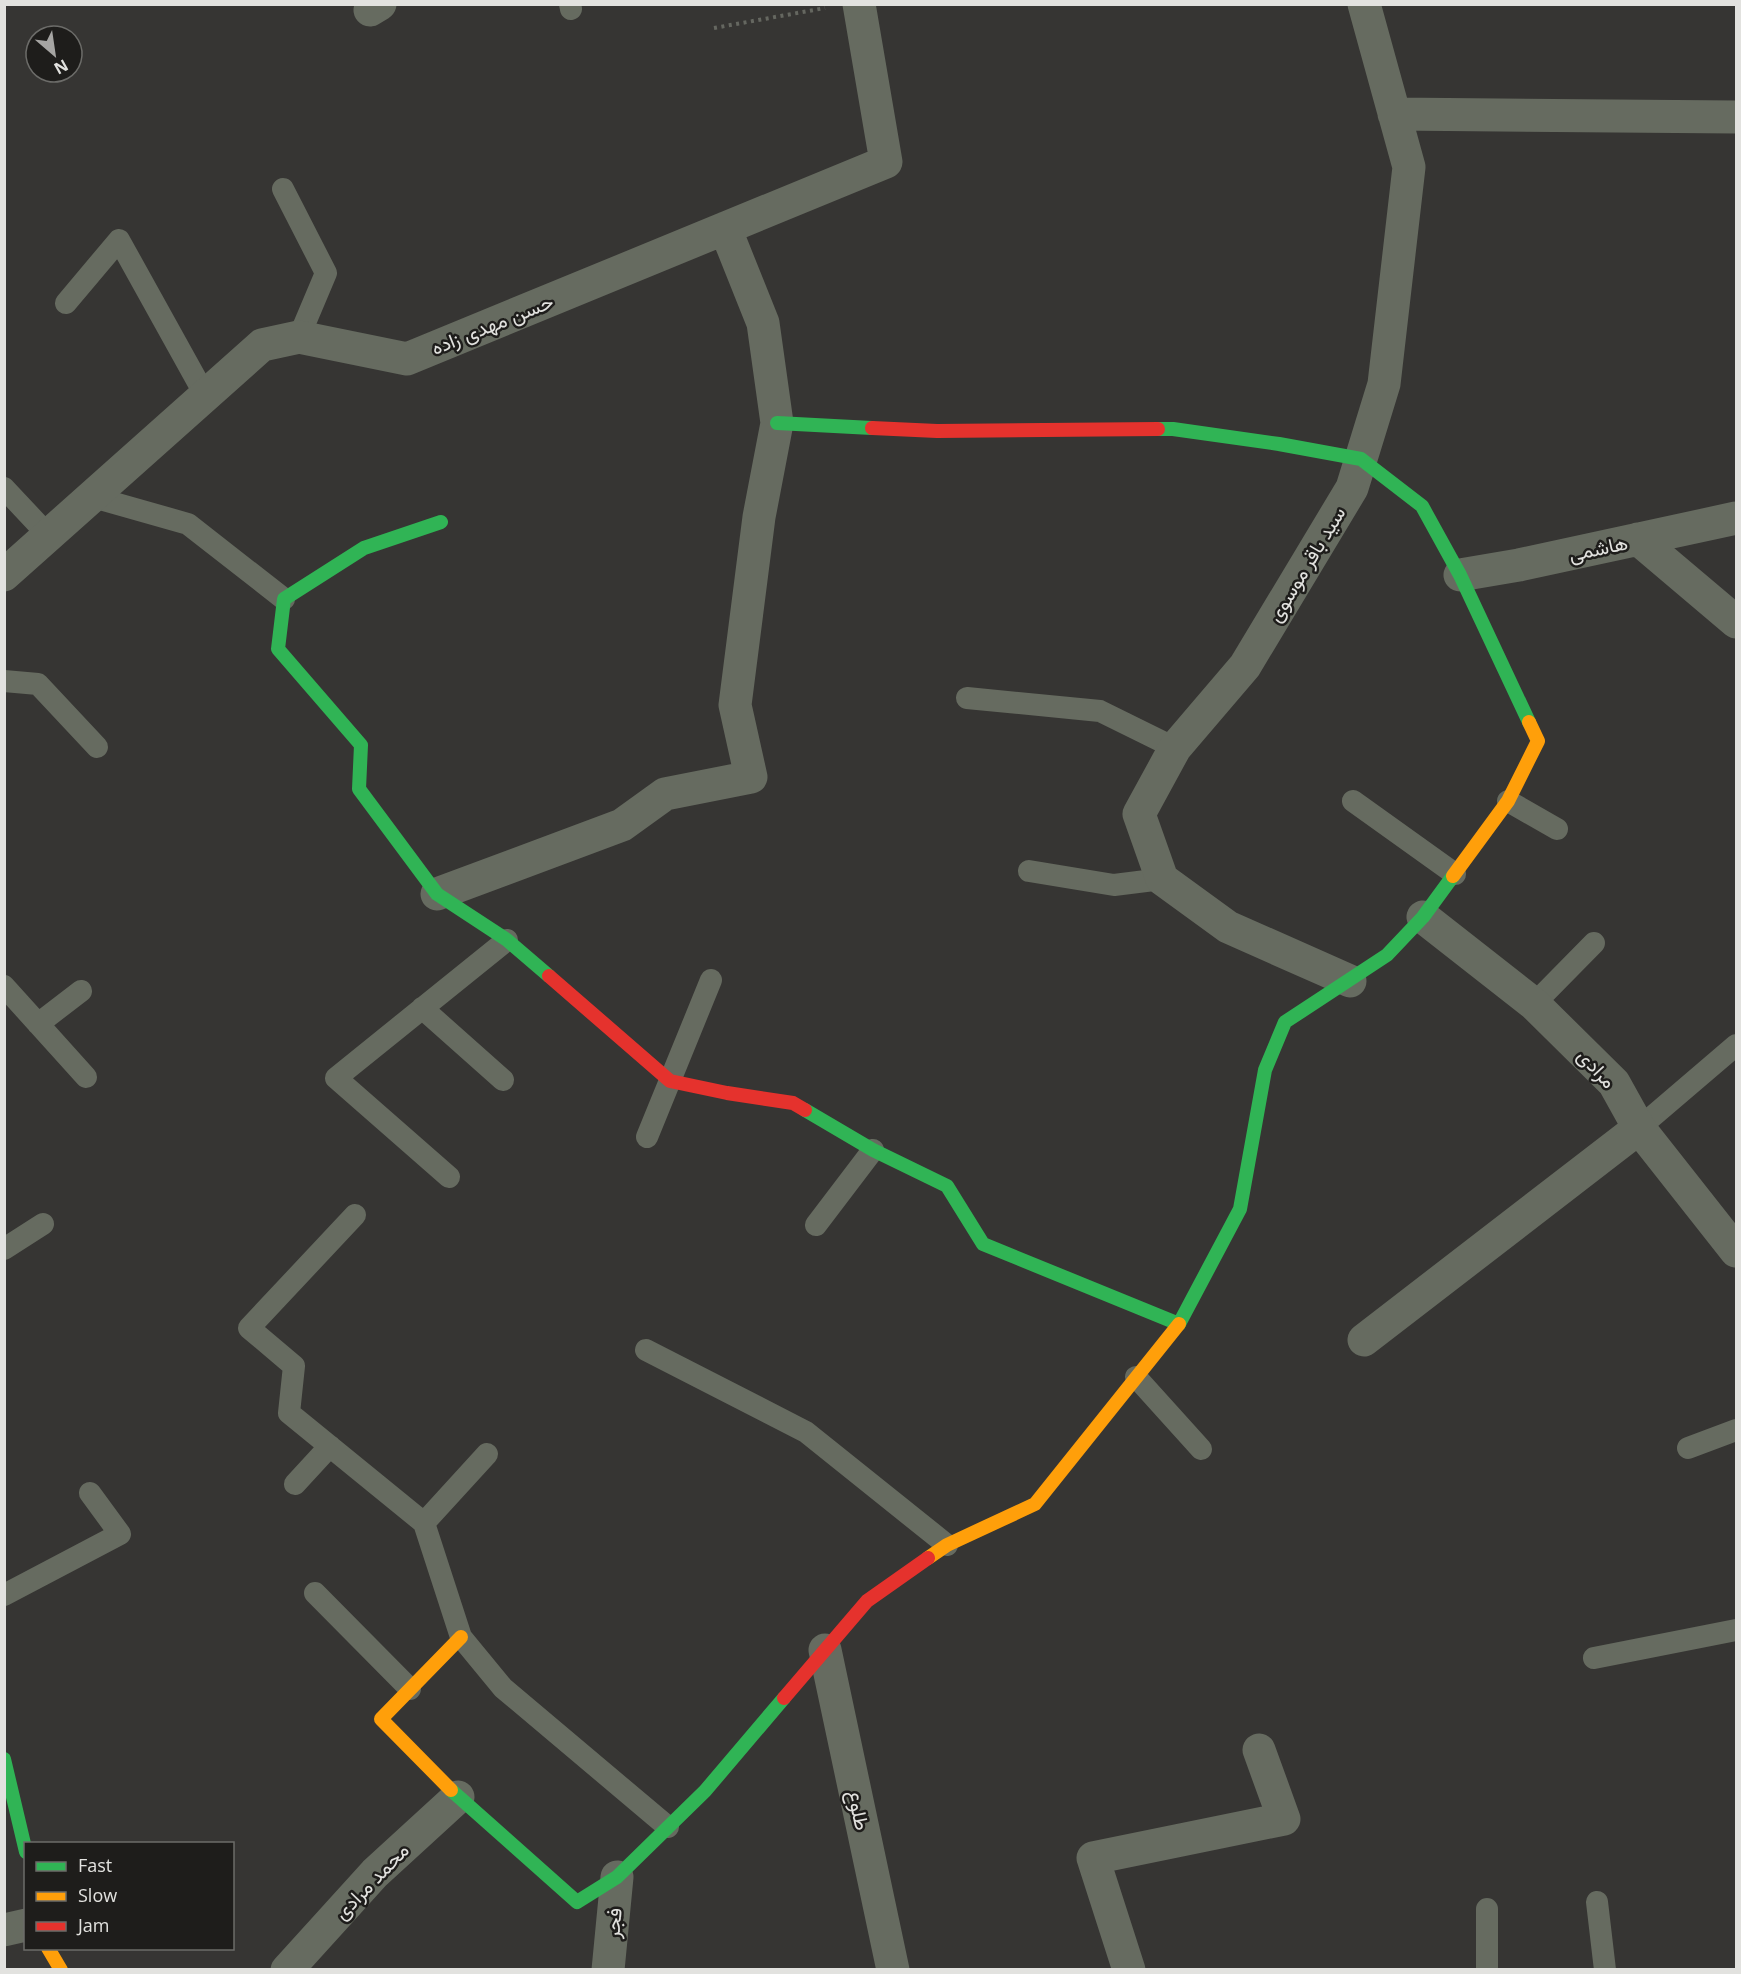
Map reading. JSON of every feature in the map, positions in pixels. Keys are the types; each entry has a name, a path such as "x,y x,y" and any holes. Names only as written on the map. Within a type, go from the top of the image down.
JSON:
{"street":[{"name":"سید باقر موسوی","path":"1162,879 1139,814 1175,748 1245,666 1352,488 1384,384 1409,167 1364,4"},
{"name":"حسن مهدی زاده","path":"4,575 262,345 299,337 407,359 886,162 847,5"},
{"path":"1394,114 1737,117"},
{"path":"437,894 622,825 665,794 751,777 735,705 759,517 777,423 763,324 725,228"},
{"path":"461,1637 381,1719 458,1797 577,1902 617,1877 705,1791 867,1601 947,1545 1035,1504 1179,1324 1240,1209 1265,1070 1285,1022 1387,956 1423,917 1508,801 1538,741 1460,575 1422,506 1361,459 1279,444 1173,429 938,431 777,423"},
{"name":"هاشمی","path":"1460,575 1519,565 1737,518"},
{"path":"441,522 364,548 284,599 278,649 361,745 359,789 437,894 507,940 669,1081 793,1103 873,1150 947,1186 983,1244 1179,1324"},
{"path":"1638,539 1737,622"},
{"path":"1162,879 1228,927 1350,981"},
{"name":"مرادی","path":"1423,917 1534,1004 1614,1083 1639,1128 1737,1251"},
{"path":"1364,1340 1639,1128"},
{"name":"طلوع","path":"825,1650 893,1970"},
{"path":"1129,1970 1093,1858 1284,1820 1259,1750"},
{"path":"4,1758 24,1843"},
{"name":"محمد مرادی","path":"287,1970 375,1873 458,1797"},
{"name":"فجر","path":"608,1970 617,1877"},
{"path":"4,1930 24,1925"},
{"path":"49,1950 61,1970"}],"lane":[{"path":"283,189 326,273 299,337"},
{"path":"66,303 119,240 206,395"},
{"path":"4,488 49,536"},
{"path":"93,497 188,524 284,599"},
{"path":"4,681 38,684 97,747"},
{"path":"967,698 1100,711 1175,748"},
{"path":"1353,801 1455,874"},
{"path":"1508,801 1557,829"},
{"path":"1029,872 1114,885 1162,879"},
{"path":"448,1177 336,1078 507,940"},
{"path":"1534,1004 1594,943"},
{"path":"646,1137 711,980"},
{"path":"4,986 86,1077"},
{"path":"38,1024 81,991"},
{"path":"422,1008 503,1080"},
{"path":"1639,1128 1737,1045"},
{"path":"816,1225 873,1150"},
{"path":"355,1215 249,1328 294,1366 289,1413 424,1523 461,1637 502,1688 668,1827"},
{"path":"4,1250 43,1224"},
{"path":"646,1350 806,1432 947,1545"},
{"path":"1136,1377 1201,1449"},
{"path":"1688,1449 1737,1430"},
{"path":"295,1484 330,1446"},
{"path":"424,1523 487,1454"},
{"path":"4,1595 120,1534 90,1493"},
{"path":"315,1593 410,1689"},
{"path":"1594,1658 1737,1630"},
{"path":"1597,1902 1605,1970"},
{"path":"1487,1909 1487,1970"}],"path":[{"path":"714,28 847,5"}],"traffic: fast":[{"path":"777,423 872,428"},
{"path":"1158,429 1173,429 1279,444 1361,459 1422,506 1460,575 1529,722"},
{"path":"441,522 364,548 284,599 278,649 361,745 359,789 437,894 507,940 549,976"},
{"path":"1179,1324 1240,1209 1265,1070 1285,1022 1387,955 1423,917 1453,876"},
{"path":"805,1110 873,1150 947,1186 983,1244 1179,1324"},
{"path":"451,1790 577,1902 617,1877 705,1791 784,1698"},
{"path":"4,1759 24,1844"}],"traffic: slow":[{"path":"1453,876 1508,801 1538,741 1529,722"},
{"path":"928,1558 947,1545 1035,1504 1179,1324"},
{"path":"451,1790 381,1719 461,1637"},
{"path":"49,1950 61,1970"}],"traffic: jam":[{"path":"872,428 937,431 1158,429"},
{"path":"549,976 670,1081 793,1103 805,1110"},
{"path":"784,1698 867,1601 928,1558"}]}
